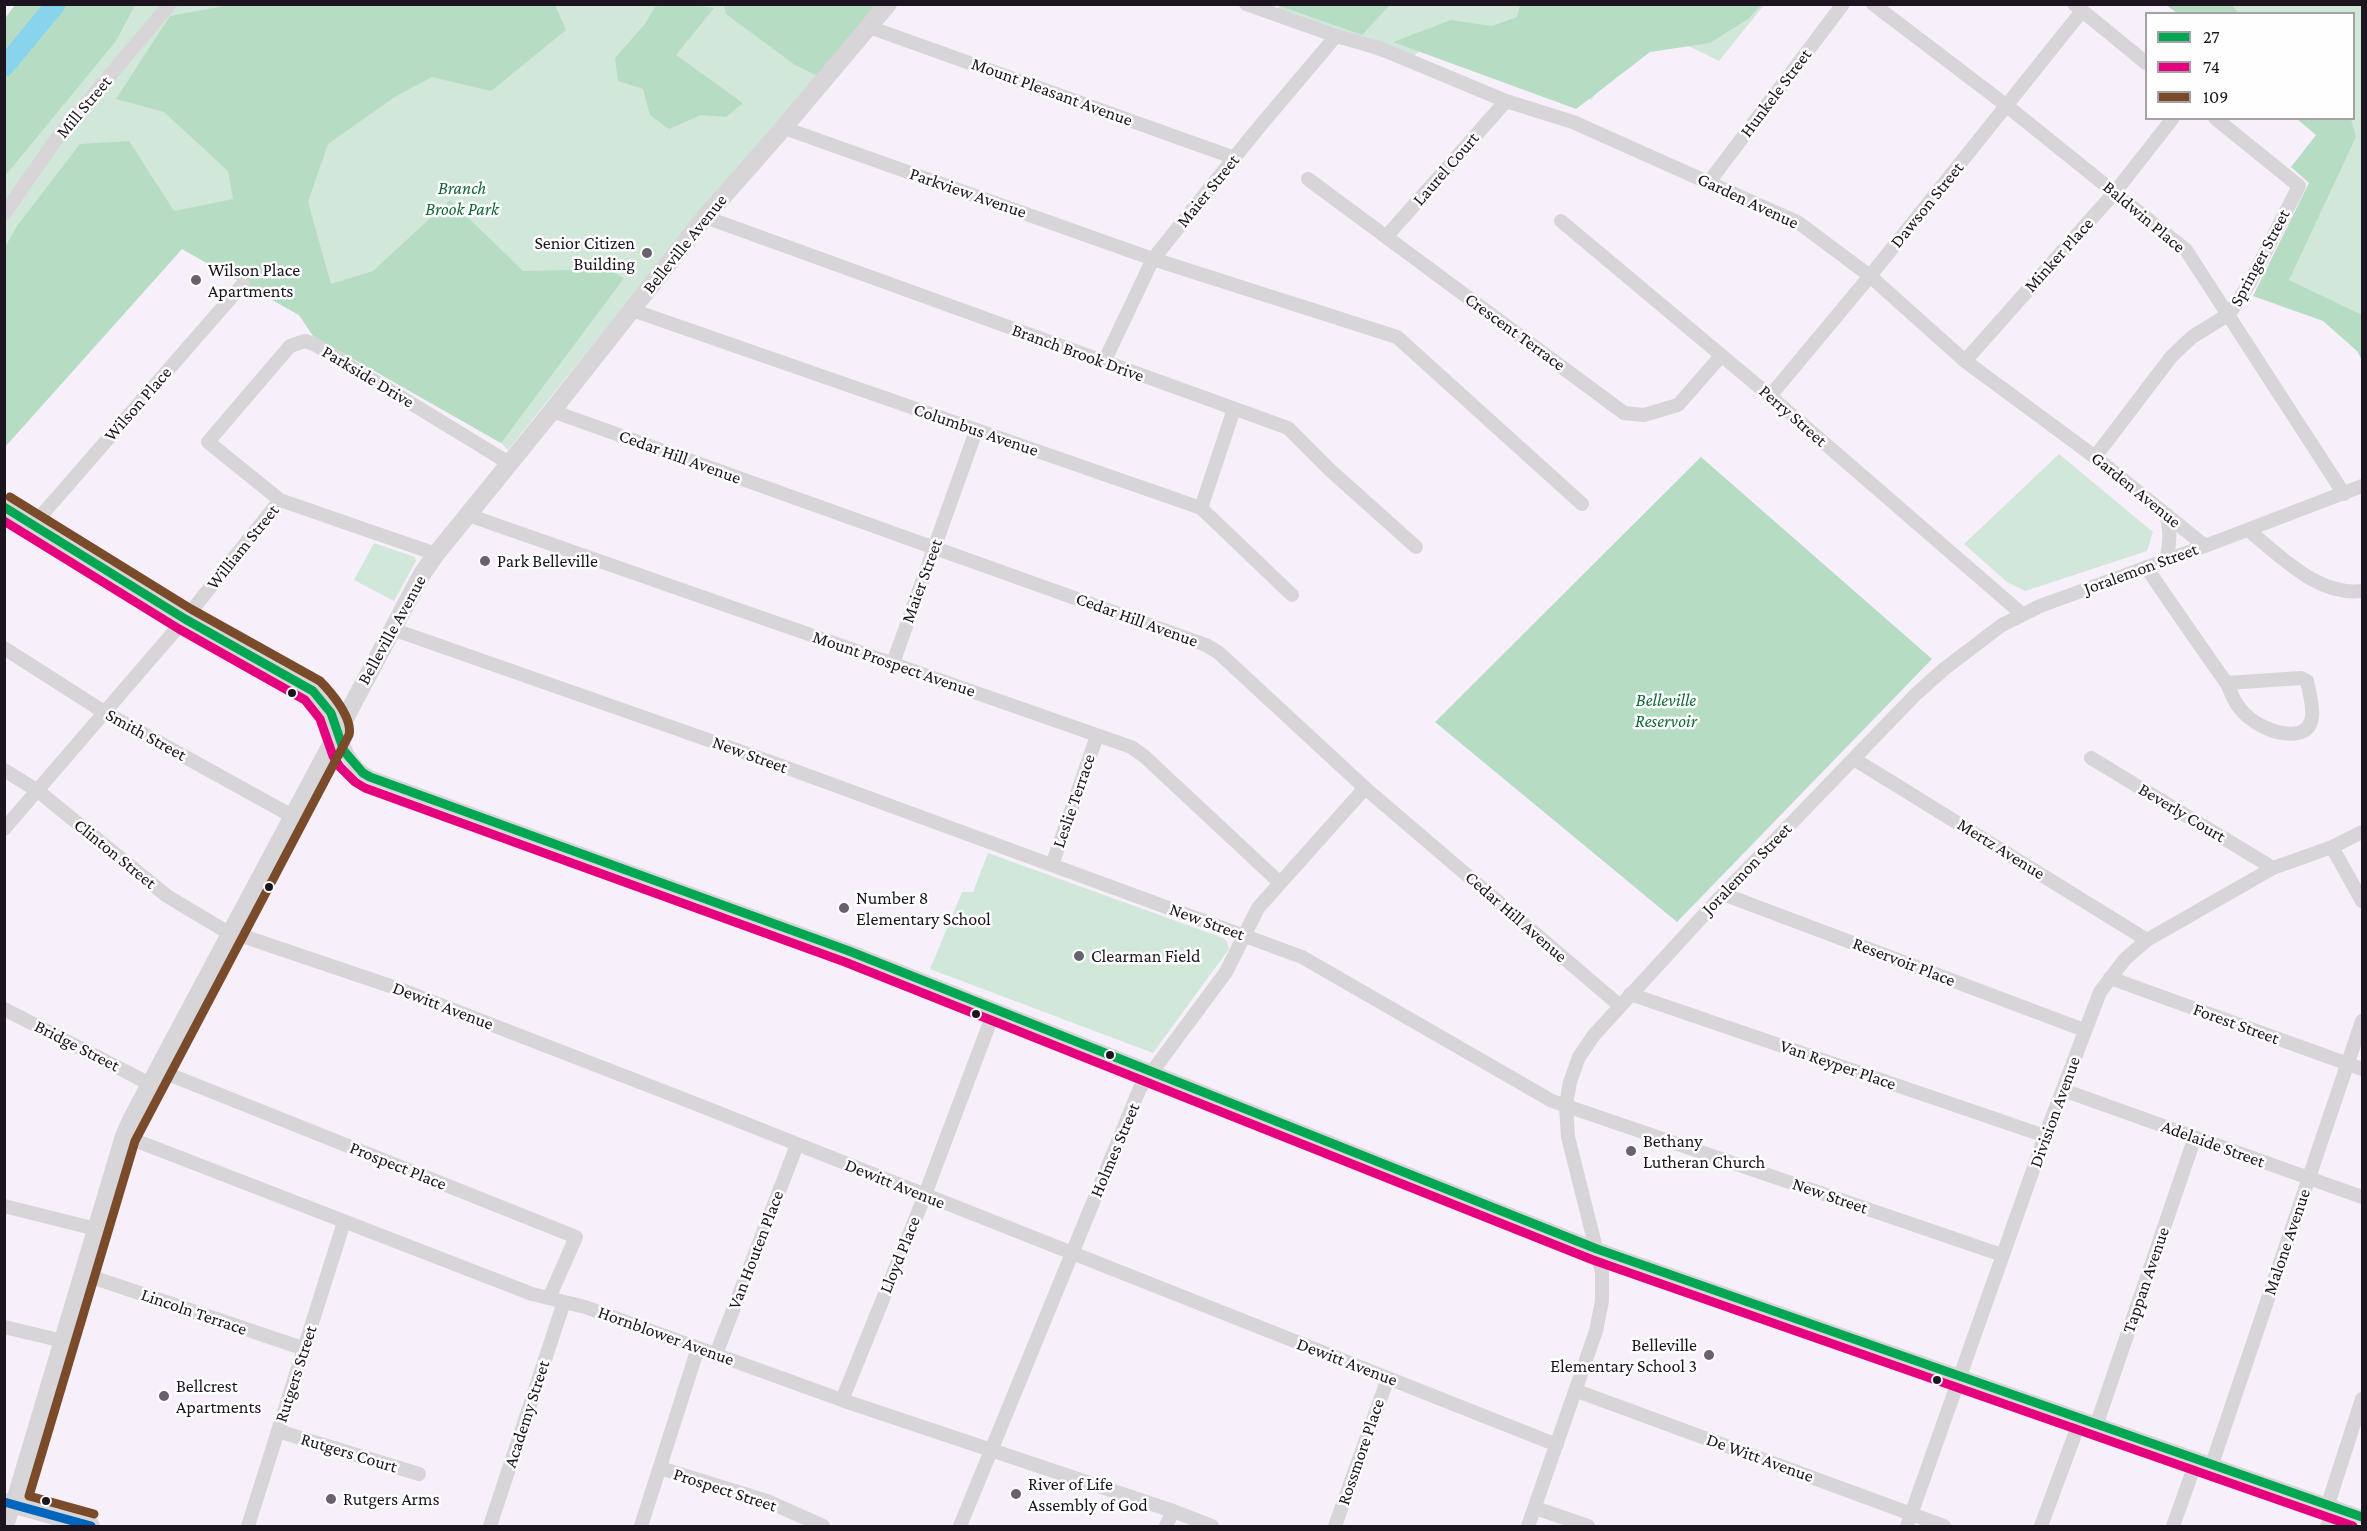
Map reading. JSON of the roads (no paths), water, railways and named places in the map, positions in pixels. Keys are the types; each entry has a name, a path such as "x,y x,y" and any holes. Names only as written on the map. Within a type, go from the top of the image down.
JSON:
{"main road":[{"name":"Belleville Avenue","path":"9,1503 63,1341 124,1136 392,629 436,554 705,217 784,128 888,4"},
{"path":"4,507 185,619 313,691 326,705 338,729"},
{"path":"9,1503 91,1527"}],"street":[{"name":"Garden Avenue","path":"1246,4 1336,36 1379,48 1506,101 1573,122 1799,223 1870,276 1965,361 2095,457 2205,546"},
{"name":"Hunkele Street","path":"1709,182 1843,4"},
{"name":"Baldwin Place","path":"1873,4 2007,106 2186,250 2344,494"},
{"name":"Mill Street","path":"4,214 57,138 170,5"},
{"name":"Dawson Street","path":"1770,396 2007,106 2078,8"},
{"path":"2078,8 2145,62"},
{"name":"Mount Pleasant Avenue","path":"869,27 1235,158"},
{"name":"Maier Street","path":"1104,362 1153,259 1336,36"},
{"name":"Laurel Court","path":"1386,237 1506,101"},
{"name":"Minker Place","path":"1965,361 2115,192 2171,120"},
{"name":"Springer Street","path":"2095,457 2171,357 2192,337 2229,314 2249,284 2299,186 2217,120"},
{"name":"Parkview Avenue","path":"784,128 1153,259 1397,337 1582,504"},
{"name":"Crescent Terrace","path":"1308,179 1624,413 1644,415 1678,405 1721,356"},
{"name":"Branch Brook Drive","path":"705,217 1288,428 1330,470 1416,547"},
{"name":"Perry Street","path":"1561,221 1770,396 2022,614"},
{"name":"Wilson Place","path":"33,525 243,284"},
{"name":"Columbus Avenue","path":"632,310 1201,508 1292,595"},
{"name":"Parkside Drive","path":"280,500 208,442 290,345 297,342 305,341 314,344 509,463"},
{"path":"1201,508 1234,409"},
{"name":"Cedar Hill Avenue","path":"552,411 1206,645 1219,653 1365,788 1619,1005"},
{"name":"Maier Street","path":"893,663 976,431"},
{"name":"Joralemon Street","path":"1528,1527 1577,1390 1596,1331 1602,1301 1602,1272 1568,1137 1566,1106 1570,1082 1579,1058 1594,1035 1619,1005 1723,894 1916,694 1976,643 2022,614 2362,486"},
{"name":"William Street","path":"4,829 185,619 280,500 436,554"},
{"path":"2166,514 2171,532 2171,543 2166,560"},
{"name":"Mount Prospect Avenue","path":"468,515 1131,747 1144,756 1279,882"},
{"path":"2248,530 2315,582 2338,591 2362,591"},
{"path":"2146,567 2227,683 2237,705 2249,716 2276,733 2297,733 2311,725 2312,714 2307,681 2301,678 2227,683"},
{"name":"New Street","path":"392,629 774,763 1302,957 1538,1094 1566,1106 2002,1255"},
{"name":"Smith Street","path":"4,648 104,712 292,816"},
{"path":"338,729 344,751 350,760 370,777 854,953 1597,1249 2362,1517"},
{"name":"Leslie Terrace","path":"1052,865 1097,736"},
{"name":"Beverly Court","path":"2091,758 2272,868"},
{"name":"Mertz Avenue","path":"1854,759 2147,940"},
{"name":"Clinton Street","path":"4,770 38,791 167,896 215,926 230,932"},
{"name":"Holmes Street","path":"960,1527 1140,1088 1226,972 1258,908 1365,788"},
{"name":"Division Avenue","path":"1909,1520 2045,1136 2100,992 2125,958 2147,940 2272,868 2332,847 2362,832"},
{"path":"2332,847 2362,901"},
{"name":"Reservoir Place","path":"1723,894 2084,1030"},
{"name":"Dewitt Avenue","path":"230,932 402,990 1557,1445"},
{"name":"Forest Street","path":"2110,978 2362,1069"},
{"name":"Van Reyper Place","path":"1630,994 2045,1136"},
{"name":"Bridge Street","path":"4,1009 154,1077"},
{"name":"Lloyd Place","path":"842,1400 995,1009"},
{"name":"Malone Avenue","path":"2212,1464 2362,1021"},
{"name":"Prospect Place","path":"154,1077 576,1237 549,1298"},
{"name":"Adelaide Street","path":"2063,1090 2362,1197"},
{"name":"Hornblower Avenue","path":"124,1136 532,1294 585,1307 842,1400 1173,1511 1212,1527"},
{"name":"Tappan Avenue","path":"2097,1424 2195,1137"},
{"name":"Van Houten Place","path":"716,1354 797,1145"},
{"path":"4,1206 96,1229"},
{"name":"Rutgers Street","path":"248,1527 344,1222"},
{"name":"Lincoln Terrace","path":"83,1274 304,1349"},
{"name":"Academy Street","path":"489,1527 564,1302"},
{"path":"4,1328 63,1341"},
{"path":"641,1527 698,1348"},
{"name":"Rossmore Place","path":"1335,1527 1388,1378"},
{"name":"De Witt Avenue","path":"1577,1390 1909,1520 1944,1527"},
{"path":"2327,1527 2362,1399"},
{"path":"2041,1527 2081,1418"},
{"name":"Rutgers Court","path":"278,1431 419,1474"},
{"path":"2173,1527 2197,1459"},
{"name":"Prospect Street","path":"660,1468 767,1501 823,1527"},
{"name":"Belleville Avenue","path":"7,1527 9,1503"},
{"path":"1535,1508 1588,1527"},
{"path":"1166,1527 1173,1511"}],"waterway":[{"path":"4,67 56,4"}],"place":[{"name":"Senior Citizen Building","path":"647,253"},
{"name":"Wilson Place Apartments","path":"196,280"},
{"name":"Park Belleville","path":"485,561"},
{"name":"Number 8 Elementary School","path":"844,908"},
{"name":"Clearman Field","path":"1079,956"},
{"name":"Bethany Lutheran Church","path":"1631,1151"},
{"name":"Belleville Elementary School 3","path":"1709,1355"},
{"name":"Bellcrest Apartments","path":"164,1396"},
{"name":"River of Life Assembly of God","path":"1016,1494"},
{"name":"Rutgers Arms","path":"331,1499"}],"park label":[{"name":"Branch Brook Park","path":"462,198"},
{"name":"Belleville Reservoir","path":"1666,710"}]}
